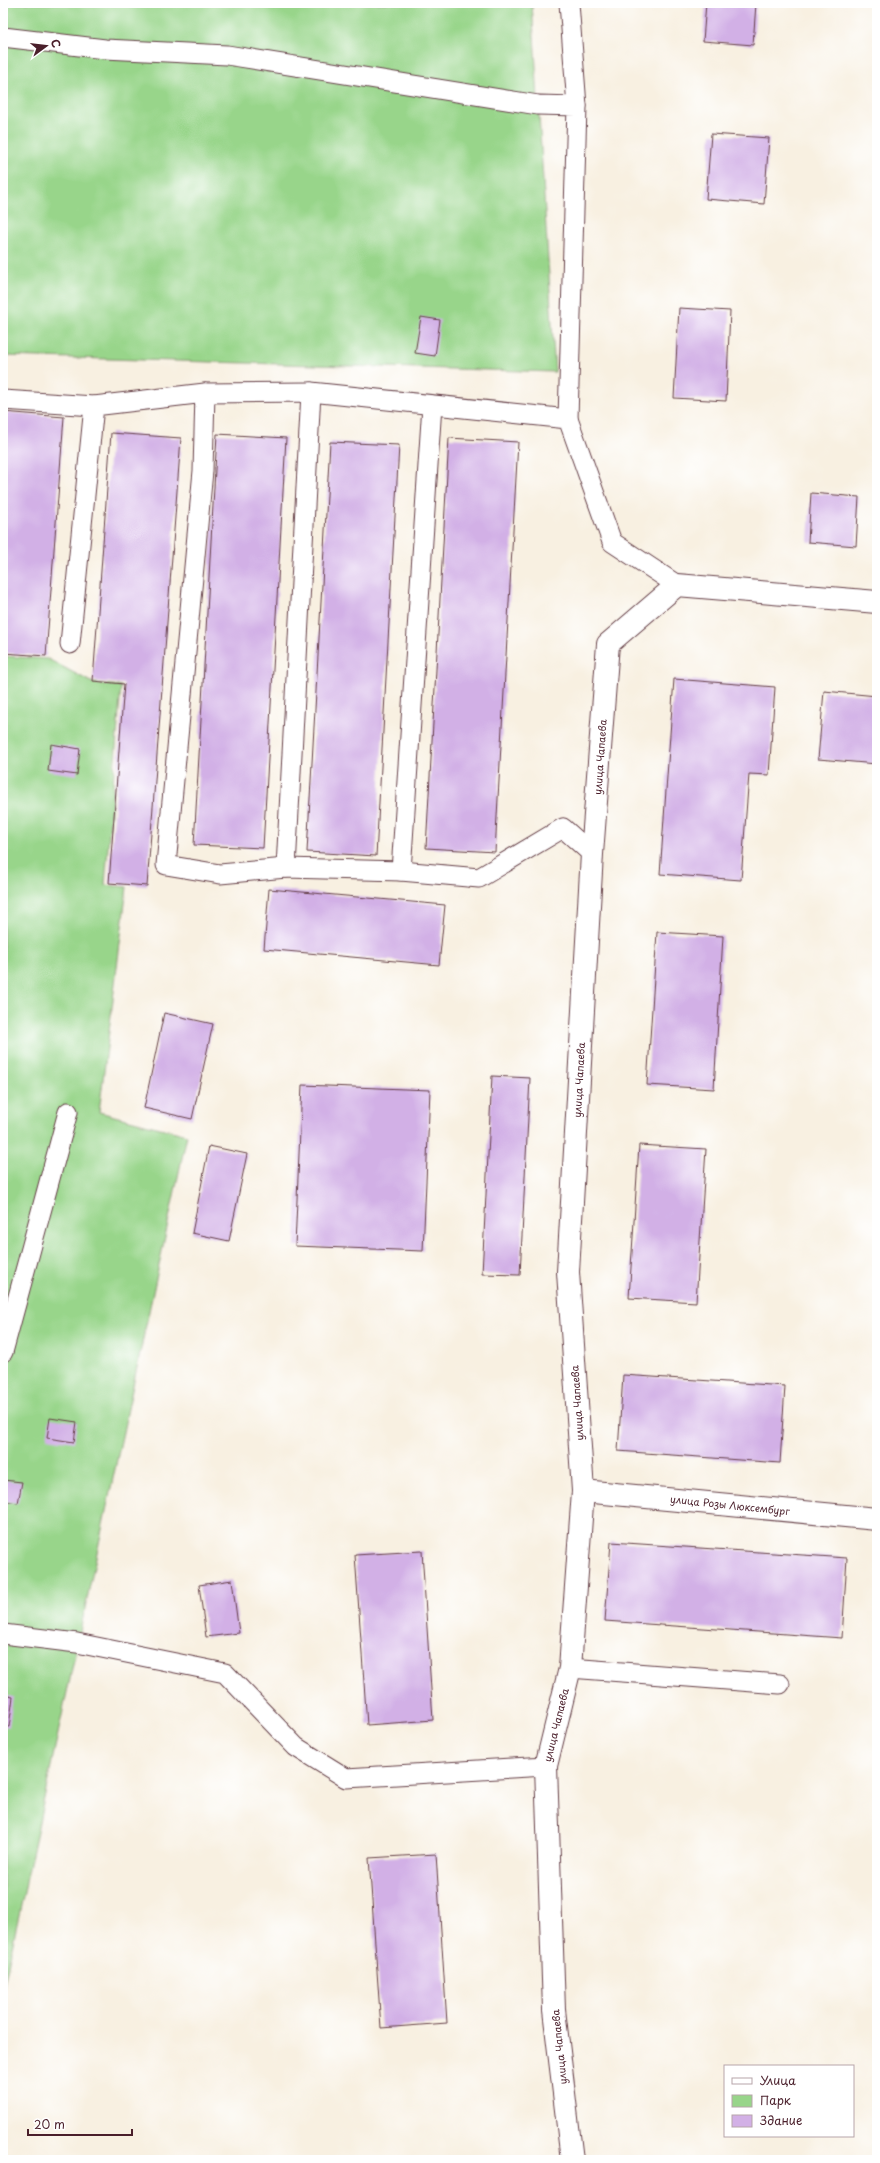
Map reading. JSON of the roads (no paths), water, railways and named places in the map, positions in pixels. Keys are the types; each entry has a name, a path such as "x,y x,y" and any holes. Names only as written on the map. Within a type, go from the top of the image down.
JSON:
{"street":[{"path":"677,585 877,602"},
{"name":"улица Чапаева","path":"572,2160 554,2010 546,1766 570,1668 583,1491 568,1272 592,854 608,644 677,585"},
{"name":"улица Розы Люксембург","path":"583,1491 877,1519"}],"lane":[{"path":"569,3 577,106 568,418 612,542 677,585"},
{"path":"3,37 105,49 227,55 538,104 577,106"},
{"path":"3,400 94,406 205,393 311,392 568,418"},
{"path":"286,868 311,392"},
{"path":"205,393 203,471 166,865 220,874 286,868 401,871 479,878 563,828 592,854"},
{"path":"401,871 432,405"},
{"path":"70,644 94,406"},
{"path":"3,1352 68,1112"},
{"path":"3,1634 78,1643 225,1673 296,1747 346,1778 546,1766"},
{"path":"570,1668 780,1684"}]}
